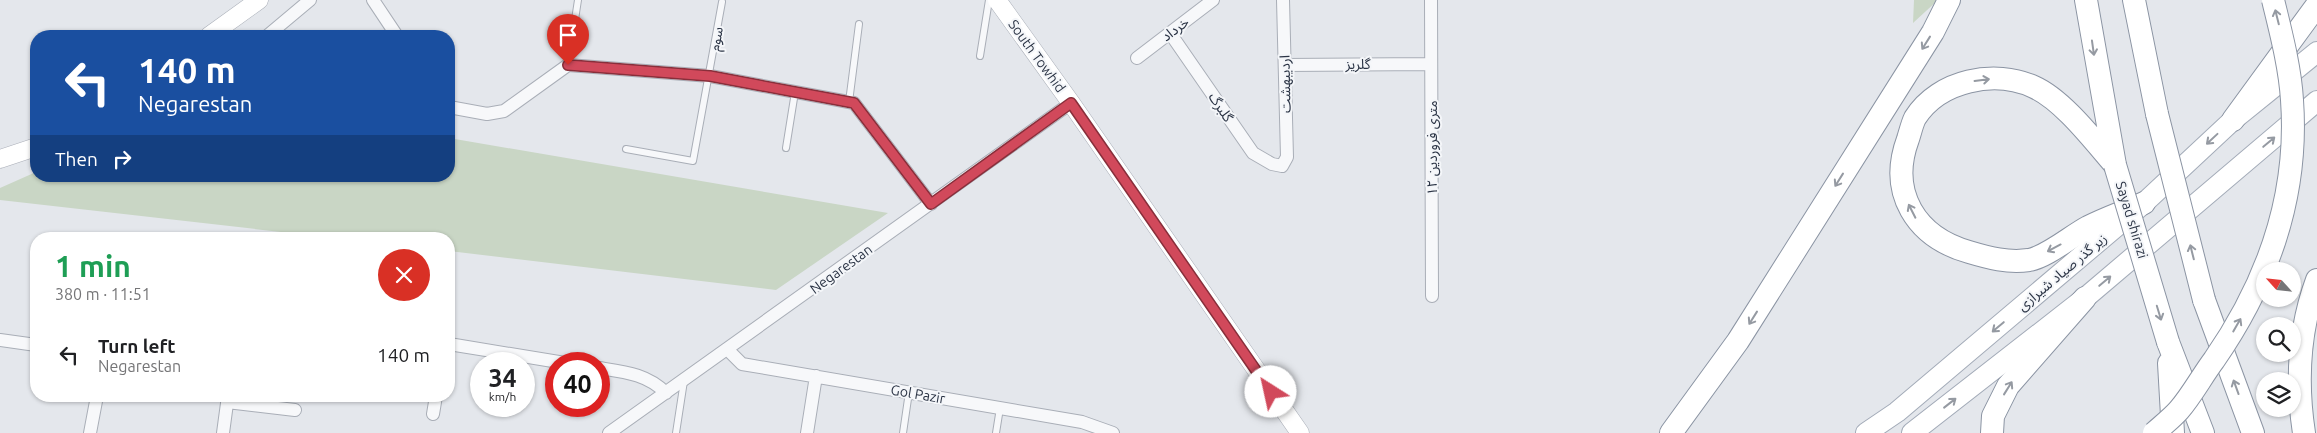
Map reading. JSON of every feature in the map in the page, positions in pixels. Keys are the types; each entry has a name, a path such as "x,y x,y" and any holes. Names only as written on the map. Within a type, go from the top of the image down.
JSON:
{"highway":[{"path":"1670,433 1738,341 1933,32 1949,0"},
{"name":"Sayad shirazi","path":"2086,0 2115,165 2168,342 2203,433"},
{"path":"2134,0 2157,114 2204,300 2253,433"},
{"path":"2143,47 2149,0"},
{"path":"2154,433 2180,410 2234,331 2260,284 2275,243 2293,150 2292,100 2282,37 2273,0"},
{"path":"2233,120 2317,5"},
{"path":"2115,165 2066,111 2035,87 2014,80 1988,79 1965,82 1936,95 1915,118 1902,155 1903,188 1911,212 1928,233 1948,247 1988,258 2008,261 2030,260 2089,227 2144,203"},
{"path":"2304,433 2300,408 2300,346 2311,297 2317,280"},
{"path":"1992,433 1994,416 2008,386 2085,298"},
{"path":"2168,342 2173,433"}],"main road":[{"name":"زیر گذر صیاد شیرازی","path":"1866,433 1897,412 2144,203 2233,120 2317,52"},
{"path":"1912,433 2085,298 2317,101"}],"street":[{"path":"217,30 259,0"},
{"path":"274,30 310,0"},
{"path":"373,0 393,30"},
{"name":"South Towhid","path":"997,0 1071,103 1300,433"},
{"name":"خرداد","path":"1137,58 1213,0"},
{"name":"اردیبهشت","path":"1282,166 1287,157 1283,0"},
{"name":"۱۲ متری فروردین","path":"1431,0 1432,296"},
{"name":"گلبرگ","path":"1170,33 1253,153 1272,164 1282,166"},
{"name":"گلریز","path":"1285,65 1432,64"},
{"path":"455,108 487,114 504,111 568,65 710,76 854,103 931,204"},
{"name":"Negarestan","path":"609,433 728,350 1071,103"},
{"path":"0,160 30,149"},
{"path":"0,340 30,344"},
{"path":"455,345 545,360"},
{"name":"Gol Pazir","path":"728,350 742,364 1082,422 1113,433"},
{"path":"610,370 638,374 655,382 666,393"},
{"path":"807,433 816,376"},
{"path":"90,433 96,402"},
{"path":"223,433 227,402"},
{"path":"246,402 295,410"},
{"path":"433,414 435,402"}],"lane":[{"path":"568,65 578,0"},
{"path":"980,56 989,0"},
{"name":"سوم","path":"626,149 693,162 722,2"},
{"path":"849,102 860,24"},
{"path":"786,148 796,92"},
{"path":"676,433 684,381"},
{"path":"902,433 909,392"},
{"path":"996,433 1000,408"}],"green space":[{"path":"1914,0 1938,0 1913,23"},
{"path":"455,139 888,213 776,290 455,252 455,232 281,232 0,200 0,188 30,175 30,182 455,182"}],"route":[{"path":"568,65 710,76 854,103 931,204 1071,103 1271,392"}]}
